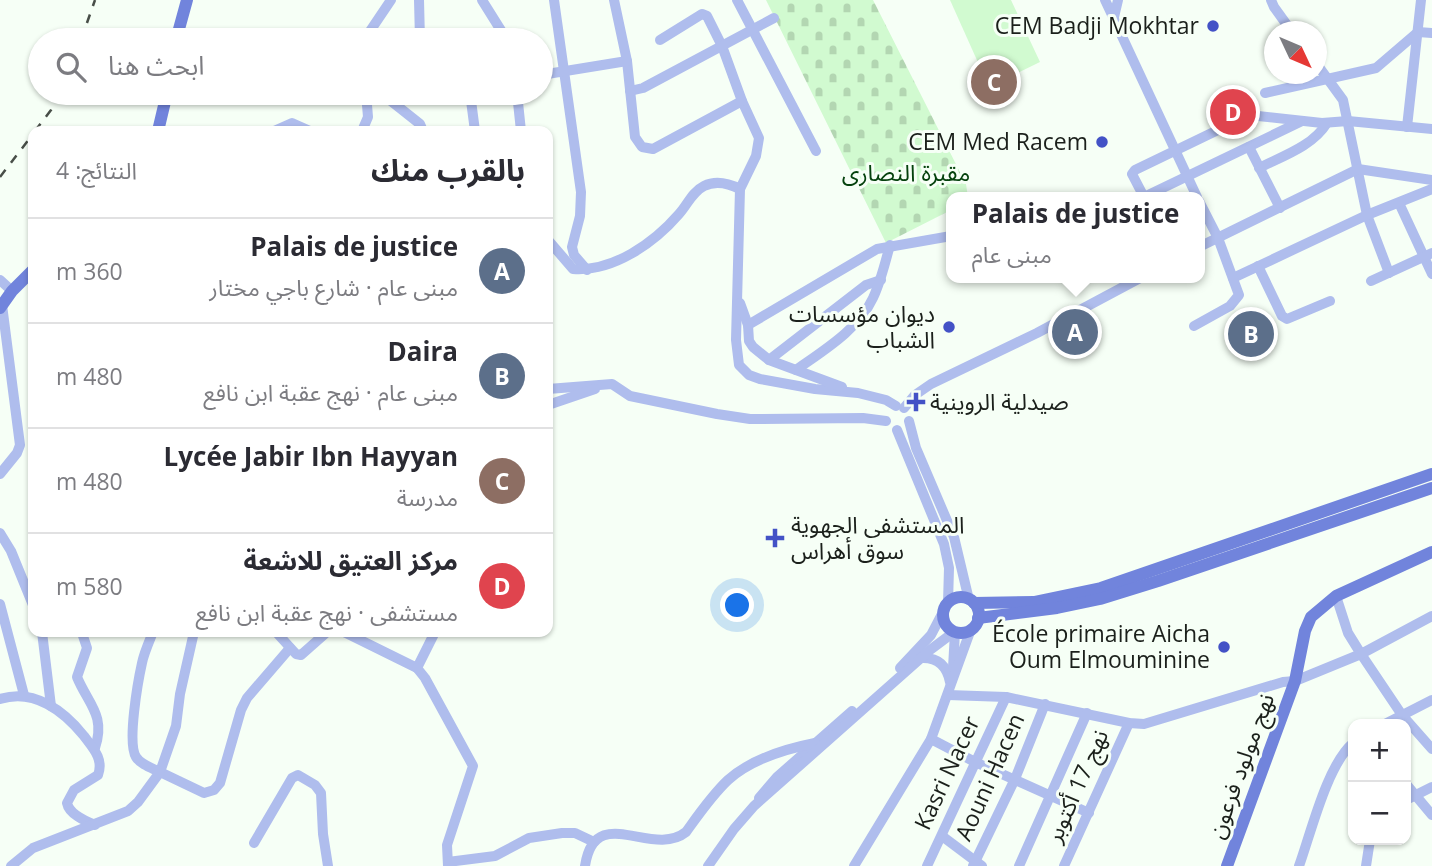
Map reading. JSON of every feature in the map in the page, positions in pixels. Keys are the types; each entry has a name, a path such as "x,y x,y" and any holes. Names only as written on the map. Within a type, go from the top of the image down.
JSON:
{"main road":[{"path":"179,28 187,0"},
{"path":"159,126 164,105"},
{"path":"5,301 28,276"},
{"path":"5,301 28,284"},
{"path":"1432,474 1227,547 1101,588 1034,602 972,602 957,598 946,608 945,624 955,632 975,624 1079,605 1128,591 1432,488"},
{"name":"نهج مولود فرعون","path":"1227,866 1295,681 1308,621 1336,596 1432,552"},
{"path":"972,602 975,624"}],"street":[{"path":"372,28 391,0"},
{"path":"419,0 420,28"},
{"path":"482,0 500,28"},
{"path":"554,0 581,192 580,216 572,247 573,255 587,270"},
{"path":"614,0 627,61 635,137 642,147 653,149 742,101"},
{"path":"737,0 817,151"},
{"path":"1105,0 1195,192"},
{"path":"1114,17 1118,0"},
{"path":"1271,0 1284,21"},
{"path":"1407,127 1421,0"},
{"path":"660,40 702,14 710,20 759,138 756,156 740,189 739,302 748,325 749,341 769,359 858,393 886,400 909,414 916,449 954,537 972,602"},
{"path":"630,91 643,88 775,18"},
{"path":"1265,93 1376,68 1418,32 1432,33"},
{"path":"553,74 627,61"},
{"path":"1328,79 1343,100 1367,215 1389,273"},
{"path":"364,126 368,117 367,105"},
{"path":"396,105 422,126"},
{"path":"472,105 474,126"},
{"path":"519,105 521,126"},
{"path":"1141,192 1132,174 1135,170 1249,115 1432,129"},
{"path":"1155,192 1302,121"},
{"path":"1259,168 1312,141 1327,123"},
{"path":"1249,147 1280,208"},
{"path":"1205,244 1358,170 1432,180"},
{"path":"553,247 573,269 587,270 605,265 638,249 661,233 696,190 716,182 740,189"},
{"path":"1233,278 1367,215 1432,189"},
{"path":"1399,203 1428,254 1432,274"},
{"path":"1194,326 1230,306 1236,300 1238,291 1218,238 1205,213"},
{"path":"748,325 862,256 890,245 946,237"},
{"path":"796,370 839,339 857,321 872,301 890,245"},
{"path":"1371,281 1428,254"},
{"path":"1258,266 1282,316 1287,319 1330,301"},
{"path":"769,359 866,285 880,279"},
{"path":"0,280 5,301 20,446 0,474"},
{"path":"585,866 588,851 594,842 604,835 615,833 664,841 680,837 718,790 738,772 782,752 818,744 915,653 931,635 946,608 949,568 938,526 897,430 890,427 886,421 886,412 900,407 922,389 1037,333 1131,283"},
{"path":"739,290 736,349 739,365 743,370 760,379 783,384 858,393"},
{"path":"553,389 612,384 630,396 750,419 863,418 886,421"},
{"path":"553,403 612,384"},
{"path":"897,430 905,427 909,421"},
{"path":"0,533 4,548 28,595"},
{"path":"1336,596 1348,633 1361,654 1402,715 1431,747"},
{"path":"0,604 23,695"},
{"path":"951,687 1144,724 1283,682 1295,681 1361,654 1432,616"},
{"path":"854,866 931,739 975,624"},
{"path":"951,687 955,632"},
{"path":"708,866 770,784 955,632"},
{"path":"43,637 51,706"},
{"path":"83,637 86,648 77,677 97,716 99,726 95,748"},
{"path":"151,637 142,660 136,699 132,741 134,751 139,761 198,791 209,793 220,783 247,698 290,648"},
{"path":"11,866 33,848 128,811 138,802 160,772 176,726 182,681 193,637"},
{"path":"280,637 296,654 303,655 322,637"},
{"path":"354,637 417,668 473,766 447,845 448,864 495,856 529,838 562,833 575,833 594,842"},
{"path":"417,668 432,637"},
{"path":"921,658 932,659 944,666 951,687"},
{"path":"0,699 23,695 51,706 76,725 95,748 100,761 98,775 74,790 66,803 74,813 95,825"},
{"name":"Kasri Nacer","path":"927,866 1006,697"},
{"path":"1394,719 1432,700"},
{"name":"Aouni Hacen","path":"977,864 1045,704"},
{"path":"1018,866 1087,713"},
{"name":"نهج 17 أكتوبر","path":"1064,866 1129,723"},
{"path":"931,739 975,762 1089,813"},
{"path":"1299,866 1334,770 1348,747"},
{"path":"254,844 292,778 298,775 315,785 321,793 328,866"},
{"path":"1411,798 1432,787"},
{"path":"1411,799 1432,815"},
{"path":"942,836 977,864"},
{"path":"1366,866 1369,845"}],"green space":[{"name":"مقبرة النصارى","path":"766,0 873,0 966,184 967,192 946,192 946,213 886,243"},
{"path":"950,0 1011,0 1040,62 989,87"}],"railway":[{"path":"85,28 95,0"},
{"path":"39,126 53,105"},
{"path":"0,177 28,141"}],"place":[{"name":"CEM Badji Mokhtar","path":"1213,26"},
{"name":"Lycée Jabir Ibn Hayyan","path":"994,82"},
{"name":"مركز العتيق للاشعة","path":"1233,112"},
{"name":"CEM Med Racem","path":"1102,142"},
{"name":"ديوان مؤسسات الشباب","path":"949,327"},
{"name":"Palais de justice","path":"1075,332"},
{"name":"Daira","path":"1251,334"},
{"name":"صيدلية الروينية","path":"916,402"},
{"name":"المستشفى الجهوية سوق أهراس","path":"775,538"},
{"name":"École primaire Aicha Oum Elmouminine","path":"1224,647"}]}
